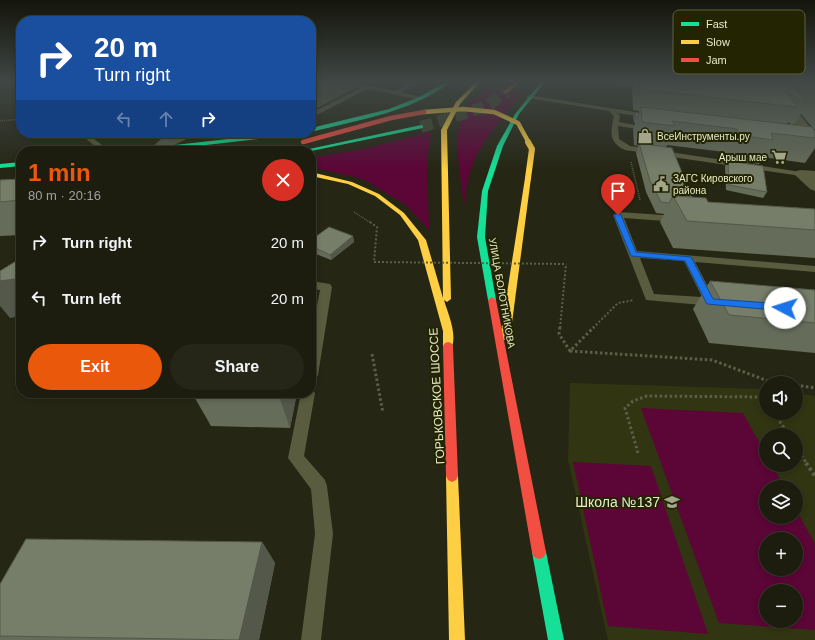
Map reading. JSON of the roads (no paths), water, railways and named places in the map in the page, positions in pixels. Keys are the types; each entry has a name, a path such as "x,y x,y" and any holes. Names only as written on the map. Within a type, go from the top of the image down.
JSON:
{"main road":[{"path":"316,129 388,111"},
{"path":"300,145 430,111"},
{"path":"448,330 444,130 452,111"},
{"path":"491,111 504,115 518,124 527,134 532,147 502,357 556,640"},
{"name":"УЛИЦА БОЛОТНИКОВА","path":"502,357 481,237 485,191 500,146 519,111"},
{"path":"300,145 421,127"},
{"path":"203,146 271,143 282,138"},
{"path":"0,166 16,164"},
{"name":"ГОРЬКОВСКОЕ ШОССЕ","path":"316,175 350,183 377,195 402,214 422,240 448,330 457,640"}],"street":[{"path":"789,111 810,141"},
{"path":"161,146 176,138"},
{"path":"808,174 815,186"}],"lane":[{"path":"612,111 659,117"},
{"path":"612,111 617,116 614,138 617,144 628,148 674,158 808,174"},
{"path":"616,124 662,130"},
{"path":"89,138 99,146"},
{"path":"241,138 271,143 276,138"},
{"path":"690,219 618,215 650,297 725,303"},
{"path":"633,254 815,268"},
{"path":"688,259 710,302"},
{"path":"316,286 326,287 316,346"},
{"path":"307,398 296,458 319,486 324,534 311,640"}],"tunnel":[{"path":"421,127 472,111"}],"place":[{"name":"ВсеИнструменты.ру","path":"645,136"},
{"name":"Арыш мае","path":"779,157"},
{"name":"ЗАГС Кировского района","path":"661,184"},
{"name":"Школа №137","path":"672,502"}]}
